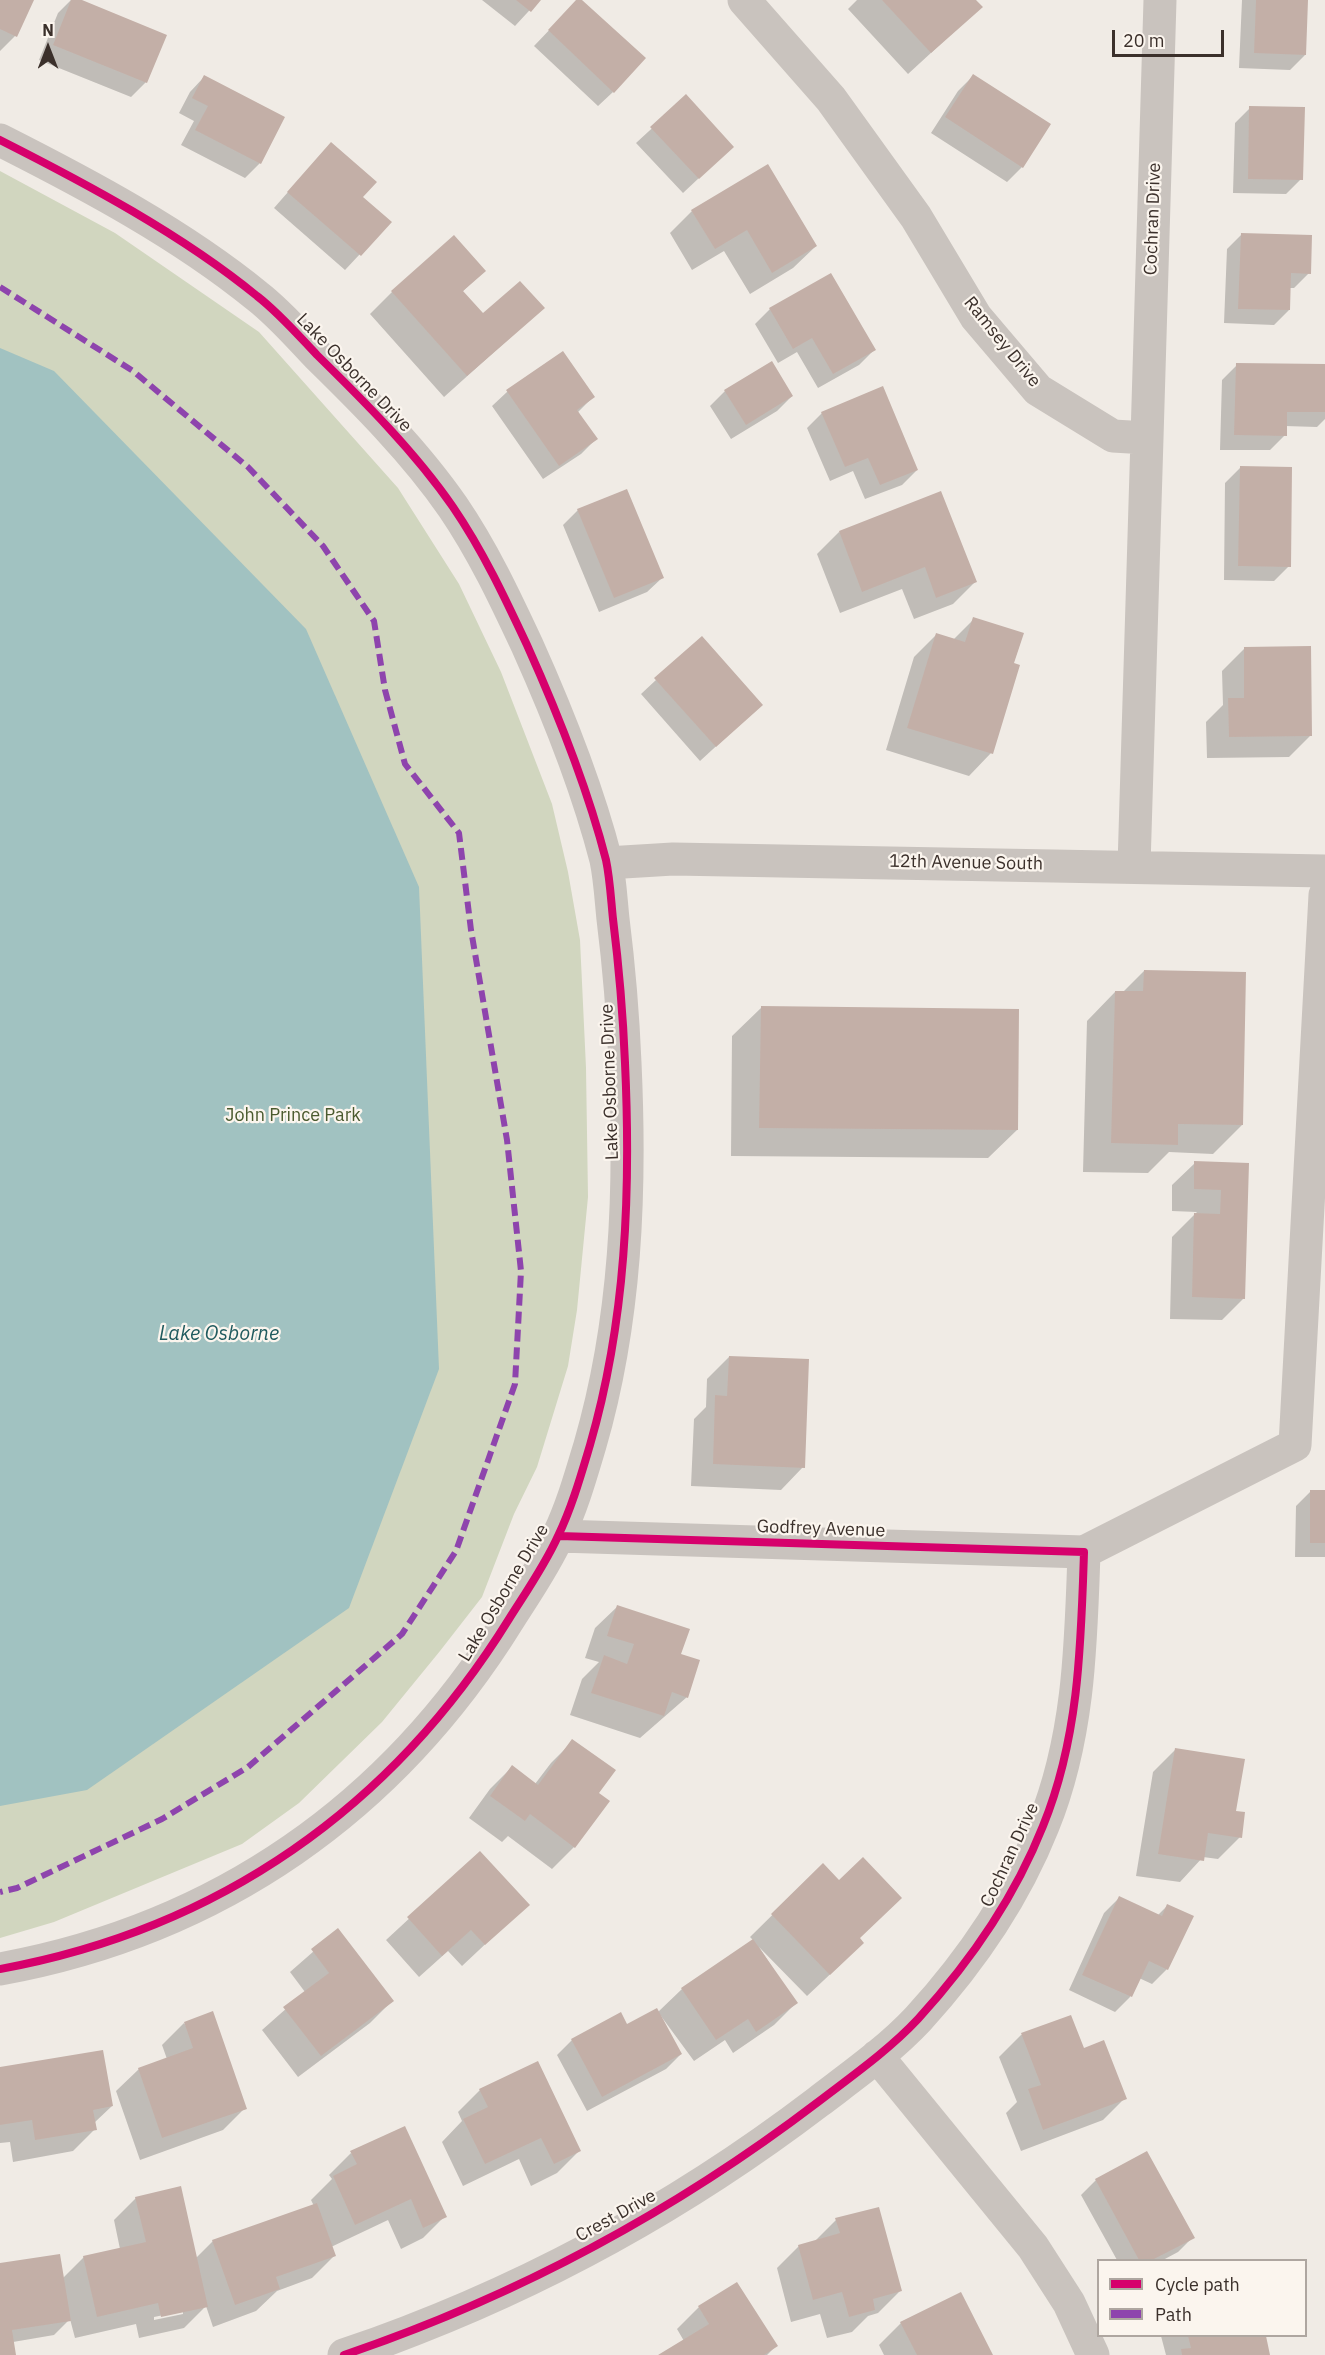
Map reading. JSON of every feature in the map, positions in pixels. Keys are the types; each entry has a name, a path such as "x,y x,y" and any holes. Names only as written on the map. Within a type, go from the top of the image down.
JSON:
{"street":[{"name":"Ramsey Drive","path":"744,0 831,99 916,217 976,317 1038,390 1113,436 1147,438"},
{"name":"Cochran Drive","path":"1147,438 1160,0"},
{"name":"Lake Osborne Drive","path":"0,140 63,172 176,239 259,297 399,440 453,506 495,575 562,723 606,863 622,991 629,1143 625,1250 612,1351 597,1420 559,1536 484,1660 425,1736 359,1800 310,1840 254,1876 185,1911 114,1940 0,1970"},
{"path":"1134,866 1147,438"},
{"name":"12th Avenue South","path":"606,863 674,858 1325,871"},
{"path":"1084,1552 1294,1445 1325,895"},
{"name":"Godfrey Avenue","path":"559,1536 1084,1552"},
{"name":"Cochran Drive","path":"877,2056 916,2021 968,1962 1011,1895 1044,1824 1067,1748 1080,1670 1084,1552"},
{"path":"877,2056 1033,2247 1069,2303 1093,2355"},
{"name":"Crest Drive","path":"344,2355 395,2338 508,2290 590,2249 670,2203 773,2136 877,2056"}],"green space":[{"name":"Lake Osborne","path":"0,171 115,233 259,332 398,488 459,584 501,672 552,804 568,872 580,940 586,1068 588,1197 577,1310 568,1366 537,1467 514,1514 482,1597 440,1651 382,1722 299,1803 242,1844 54,1922 0,1938"}],"water":[{"name":"Lake Osborne","path":"0,348 54,371 306,629 419,887 439,1369 349,1608 87,1790 0,1806"}],"building":[{"path":"0,0 34,0 17,37 0,29"},
{"path":"71,0 82,0 167,35 147,83 53,45"},
{"path":"516,0 541,0 531,12"},
{"path":"576,0 582,0 646,58 614,93 548,30"},
{"path":"882,0 976,0 983,7 931,53"},
{"path":"1256,0 1308,0 1306,55 1254,53"},
{"path":"973,74 1051,124 1023,168 945,117"},
{"path":"204,75 285,117 261,164 195,130 208,106 192,98"},
{"path":"686,94 734,147 699,179 650,127"},
{"path":"1249,106 1305,107 1303,180 1248,179"},
{"path":"331,142 377,182 363,197 392,222 361,256 287,192"},
{"path":"768,164 817,246 772,273 747,230 715,249 691,210"},
{"path":"1241,233 1312,235 1311,274 1291,273 1290,310 1238,309"},
{"path":"454,235 486,271 463,291 483,313 520,281 545,308 467,376 391,291"},
{"path":"831,273 876,350 833,374 812,338 793,349 769,308"},
{"path":"563,351 595,397 577,410 598,439 559,466 506,390"},
{"path":"772,361 793,396 746,425 724,390"},
{"path":"1236,363 1325,364 1325,412 1287,412 1287,436 1234,435"},
{"path":"883,386 918,470 880,485 868,458 845,467 821,412"},
{"path":"1240,466 1292,467 1291,567 1238,566"},
{"path":"627,489 664,578 614,598 577,509"},
{"path":"941,491 977,582 936,598 925,567 862,592 839,531"},
{"path":"973,617 1024,633 1014,663 1020,665 993,754 907,728 936,633 965,642"},
{"path":"702,636 763,705 716,747 654,678"},
{"path":"1311,646 1312,736 1229,737 1228,698 1244,698 1244,647"},
{"path":"1144,970 1246,972 1243,1125 1178,1124 1178,1145 1111,1143 1115,991 1143,991"},
{"path":"761,1006 1019,1009 1018,1130 759,1128"},
{"path":"1194,1161 1249,1163 1245,1299 1192,1297 1194,1213 1220,1214 1221,1190 1194,1189"},
{"path":"729,1356 809,1359 805,1468 713,1464 715,1395 727,1396"},
{"path":"1310,1490 1325,1490 1325,1543 1310,1543"},
{"path":"617,1605 690,1629 681,1654 700,1660 688,1698 672,1692 664,1716 591,1693 604,1655 627,1664 634,1644 607,1636"},
{"path":"572,1739 616,1770 599,1793 610,1801 575,1848 530,1814 525,1821 490,1796 512,1765 538,1785"},
{"path":"1175,1748 1245,1759 1236,1811 1245,1812 1242,1838 1208,1833 1204,1861 1158,1854"},
{"path":"480,1851 530,1905 485,1945 471,1930 442,1956 407,1917"},
{"path":"863,1857 902,1898 860,1938 864,1943 830,1975 771,1914 823,1863 839,1880"},
{"path":"1119,1896 1162,1916 1167,1904 1194,1916 1168,1970 1149,1961 1132,1997 1082,1975"},
{"path":"338,1928 394,2001 321,2056 283,2007 329,1973 311,1949"},
{"path":"753,1939 798,2003 756,2032 748,2019 716,2040 681,1988"},
{"path":"657,2008 682,2054 602,2097 571,2039 621,2012 627,2024"},
{"path":"213,2011 247,2109 162,2138 138,2068 193,2048 184,2022"},
{"path":"1071,2015 1084,2048 1104,2040 1127,2099 1043,2130 1028,2089 1041,2085 1021,2033"},
{"path":"103,2050 113,2106 93,2110 97,2130 35,2140 32,2120 0,2125 0,2067"},
{"path":"538,2061 581,2151 554,2164 541,2138 485,2164 463,2119 488,2107 479,2089"},
{"path":"405,2126 447,2217 423,2228 411,2199 355,2225 333,2176 357,2164 350,2151"},
{"path":"1147,2151 1195,2238 1154,2259 1138,2259 1095,2179"},
{"path":"181,2186 208,2307 161,2317 158,2303 97,2317 83,2256 146,2242 135,2197"},
{"path":"317,2203 336,2256 276,2277 280,2289 235,2305 212,2240"},
{"path":"879,2207 902,2291 873,2299 875,2310 849,2317 842,2292 813,2300 798,2245 840,2233 835,2218"},
{"path":"60,2254 71,2321 12,2330 16,2355 0,2355 0,2263"},
{"path":"737,2282 778,2346 764,2355 658,2355 709,2324 698,2306"},
{"path":"961,2292 993,2355 917,2355 900,2322"},
{"path":"1188,2337 1266,2337 1270,2355 1182,2355 1181,2349 1191,2348"}],"marked path":[{"path":"0,287 133,371 248,467 323,546 374,621 385,690 405,764 459,833 471,930 507,1140 521,1271 515,1384 456,1551 402,1634 248,1767 162,1819 17,1888 0,1892"}],"cycle path":[{"path":"0,140 133,211 228,273 265,303 389,428 438,487 464,524 502,592 550,697 581,778 606,860 619,973 627,1111 626,1208 618,1304 612,1351 590,1445 572,1502 547,1557 463,1687 411,1748 354,1802 293,1850 226,1891 155,1924 80,1950 0,1969"},
{"path":"344,2355 470,2306 592,2248 650,2215 764,2142 883,2052 918,2019 956,1975 1005,1904 1043,1826 1064,1759 1076,1691 1084,1552 559,1536"}],"park label":[{"name":"John Prince Park","path":"293,1116"}]}
